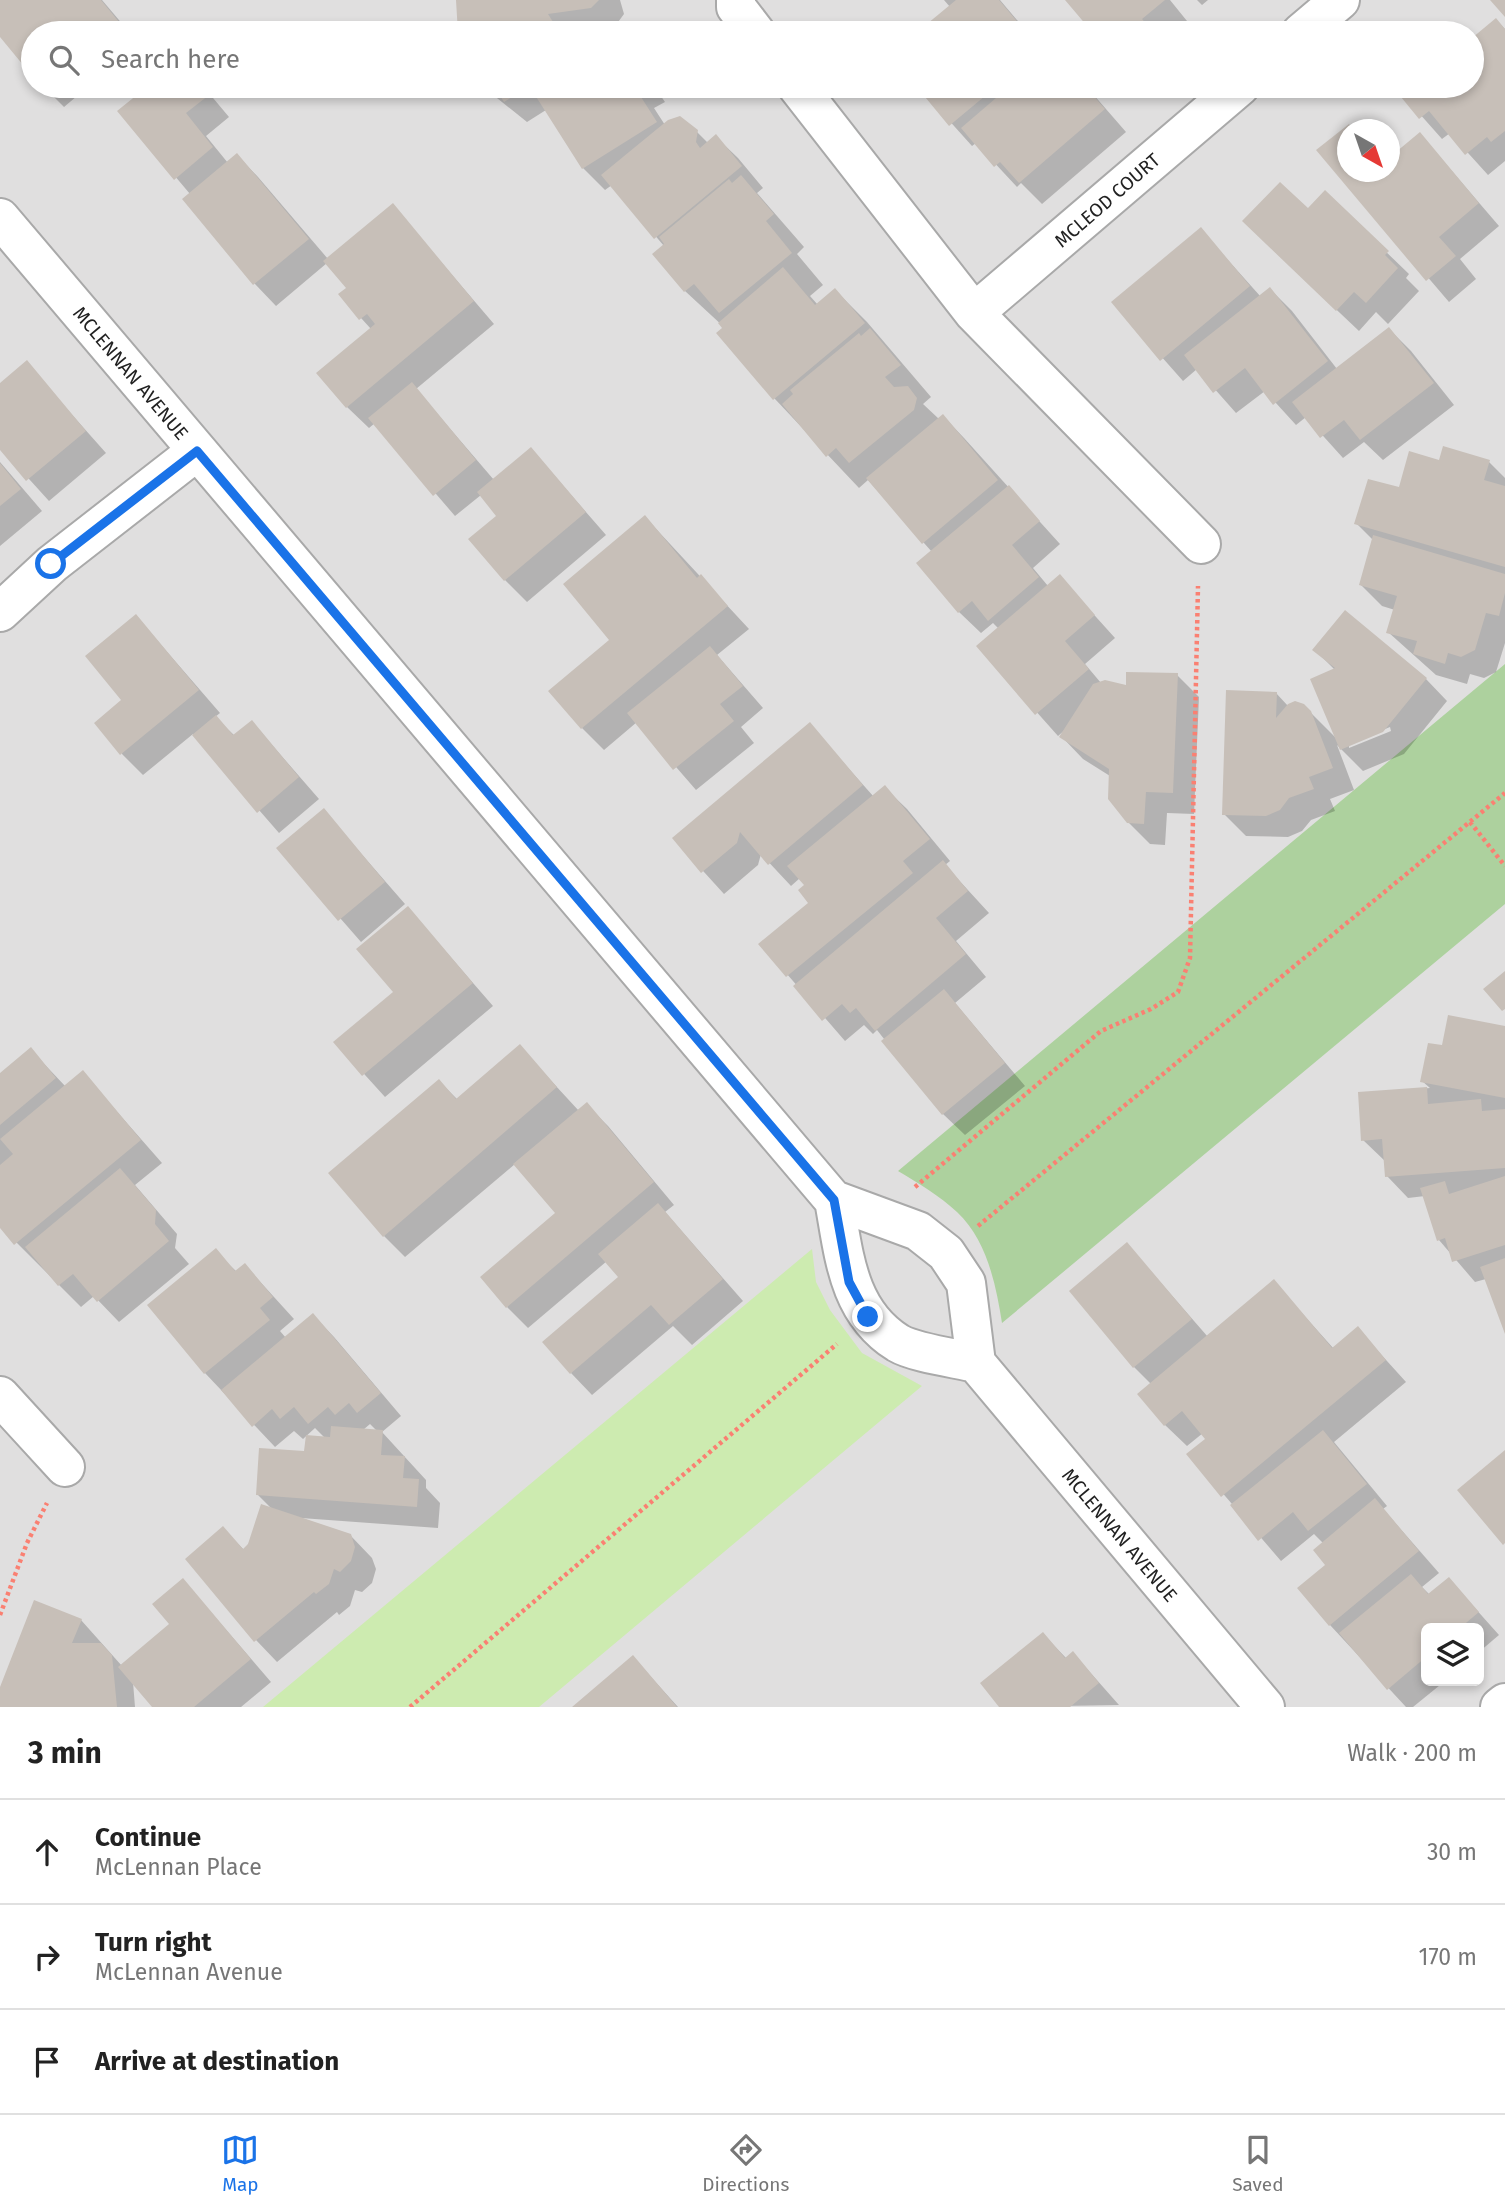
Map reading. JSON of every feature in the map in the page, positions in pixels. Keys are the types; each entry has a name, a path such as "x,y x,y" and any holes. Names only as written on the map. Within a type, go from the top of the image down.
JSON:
{"street":[{"path":"736,0 736,8 746,21"},
{"path":"1315,21 1340,0"},
{"path":"806,98 974,313 1201,544"},
{"name":"MCLEOD COURT","path":"974,313 1226,98"},
{"name":"MCLENNAN AVENUE","path":"0,218 834,1200 918,1231 946,1253 966,1283 976,1363 1265,1707"},
{"path":"0,612 51,564 197,451"},
{"path":"834,1200 849,1282 868,1317 899,1344 976,1363"},
{"path":"0,1396 65,1467"},
{"path":"1500,1707 1505,1703"}],"path":[{"path":"906,1194 1101,1031 1151,1009 1178,992 1190,958 1196,624 1201,544"},
{"path":"975,1229 1505,793"},
{"path":"1470,822 1505,866"},
{"path":"410,1707 842,1340"},
{"path":"0,1615 27,1543 65,1467"}],"shaded area":[{"path":"0,0 1505,0 1505,1707 0,1707"}],"green space":[{"path":"1505,664 1505,904 1002,1323 997,1294 983,1249 976,1236 957,1212 898,1171"},
{"path":"812,1249 816,1282 830,1310 862,1353 922,1386 539,1707 263,1707"}],"building":[{"path":"0,0 101,0 118,21 21,21 21,62 0,37"},
{"path":"456,0 599,0 591,8 548,14 552,21 457,21"},
{"path":"956,0 999,0 1017,21 931,21"},
{"path":"1065,0 1165,0 1142,19 1144,21 1083,21"},
{"path":"1490,0 1505,0 1505,17"},
{"path":"1496,18 1505,29 1505,131 1491,142 1487,137 1465,155 1429,111 1419,119 1402,98 1484,98 1484,28"},
{"path":"133,98 205,98 186,113 213,147 174,180 117,111"},
{"path":"537,98 642,98 657,122 582,169"},
{"path":"926,98 983,98 949,126"},
{"path":"996,98 1095,98 1105,109 1019,183 1000,162 994,167 961,128"},
{"path":"680,116 698,130 696,142 700,148 716,134 742,166 654,239 601,175 668,120"},
{"path":"1420,132 1479,203 1439,237 1456,256 1426,281 1343,182 1400,182 1400,149"},
{"path":"1337,133 1337,175 1316,150"},
{"path":"237,153 309,239 253,285 182,199"},
{"path":"741,175 774,214 766,221 792,253 719,313 694,284 684,292 652,254 664,244 659,237 729,179 732,183"},
{"path":"1280,182 1308,208 1325,190 1389,251 1385,255 1398,268 1366,303 1354,292 1336,311 1242,221"},
{"path":"393,203 474,301 346,408 316,373 375,324 367,314 359,320 338,294 346,288 323,261"},
{"path":"1201,227 1250,286 1160,361 1111,302"},
{"path":"783,267 815,305 835,288 865,323 773,400 716,333 722,328 718,323"},
{"path":"1270,287 1328,361 1273,405 1245,368 1213,393 1184,355"},
{"path":"1389,327 1434,383 1360,440 1344,420 1320,438 1292,402"},
{"path":"870,328 901,365 885,377 894,387 908,386 917,398 914,410 849,463 836,448 826,457 782,404 793,394 790,390 859,333 861,336"},
{"path":"27,360 86,431 26,481 0,450 0,383"},
{"path":"412,382 476,460 433,496 368,418"},
{"path":"943,414 998,480 922,544 866,478"},
{"path":"1443,446 1490,460 1484,480 1505,486 1505,567 1354,524 1368,479 1399,487 1409,451 1439,460"},
{"path":"531,447 586,512 504,581 468,539 496,516 477,492"},
{"path":"0,463 21,489 0,506"},
{"path":"1009,485 1040,521 1012,545 1039,577 988,621 972,601 958,613 916,563"},
{"path":"645,515 697,578 701,574 728,606 581,729 548,691 609,640 563,584"},
{"path":"1373,535 1505,574 1505,593 1499,616 1486,613 1475,650 1461,657 1448,653 1445,664 1413,654 1417,641 1386,633 1397,596 1359,585"},
{"path":"1060,574 1095,615 1065,641 1089,669 1035,715 976,646"},
{"path":"1345,610 1427,678 1383,732 1340,750 1310,679 1335,668 1312,650"},
{"path":"136,614 199,690 120,755 94,723 121,700 85,656"},
{"path":"710,646 743,686 720,704 734,721 673,770 627,713"},
{"path":"1126,672 1178,673 1173,793 1146,792 1144,824 1127,823 1108,799 1109,769 1059,737 1093,684 1105,680 1126,685"},
{"path":"1226,690 1277,692 1276,718 1288,704 1295,701 1304,704 1311,711 1333,768 1309,777 1314,789 1289,798 1280,810 1266,816 1222,815"},
{"path":"216,715 233,735 252,720 299,777 257,813 192,735"},
{"path":"810,722 863,785 768,865 740,832 737,843 701,873 672,838"},
{"path":"885,785 930,839 903,861 913,873 786,977 758,944 808,903 798,890 804,885 787,866"},
{"path":"324,808 385,882 338,921 276,848"},
{"path":"943,860 968,891 936,918 966,954 875,1031 856,1008 850,1013 842,1004 822,1021 793,986"},
{"path":"408,906 473,983 362,1076 333,1042 393,992 356,949"},
{"path":"1505,971 1505,1009 1502,1011 1483,989"},
{"path":"944,989 1005,1063 942,1115 881,1041"},
{"path":"1448,1015 1505,1026 1505,1098 1420,1082 1428,1043 1442,1045"},
{"path":"520,1044 557,1087 383,1237 328,1173 439,1079 456,1099"},
{"path":"31,1047 56,1078 0,1125 0,1073"},
{"path":"83,1070 141,1140 14,1245 0,1228 0,1165 13,1154 0,1139"},
{"path":"1427,1087 1428,1104 1481,1099 1482,1111 1505,1109 1505,1168 1385,1177 1382,1139 1361,1141 1358,1092"},
{"path":"587,1102 654,1182 506,1308 480,1277 555,1213 513,1164"},
{"path":"120,1168 156,1210 155,1224 169,1241 97,1302 73,1274 58,1286 25,1247"},
{"path":"1505,1176 1505,1245 1452,1262 1445,1238 1437,1241 1420,1188 1445,1181 1449,1194"},
{"path":"658,1203 723,1279 669,1325 651,1305 570,1374 542,1342 618,1277 598,1254"},
{"path":"1127,1242 1192,1319 1133,1368 1069,1291"},
{"path":"216,1248 235,1271 245,1263 273,1297 260,1308 270,1320 204,1374 147,1305"},
{"path":"1505,1258 1505,1334 1480,1267"},
{"path":"1274,1279 1332,1348 1358,1326 1386,1360 1221,1497 1186,1454 1205,1439 1182,1411 1164,1426 1137,1394"},
{"path":"313,1313 381,1393 357,1413 349,1403 335,1415 328,1407 308,1424 294,1407 280,1419 272,1409 252,1427 221,1390"},
{"path":"331,1426 383,1430 381,1455 405,1456 403,1478 419,1479 417,1507 256,1495 259,1448 304,1451 306,1435 330,1437"},
{"path":"1323,1430 1367,1484 1308,1531 1293,1512 1258,1541 1230,1505"},
{"path":"1505,1450 1505,1543 1503,1545 1457,1490"},
{"path":"1375,1498 1419,1551 1329,1626 1297,1588 1325,1565 1313,1550"},
{"path":"261,1504 351,1534 355,1547 351,1561 340,1572 334,1569 329,1584 316,1594 314,1592 254,1642 185,1559 223,1526 243,1549 248,1544"},
{"path":"1411,1574 1428,1594 1449,1577 1479,1612 1466,1623 1421,1623 1421,1661 1387,1690 1339,1633"},
{"path":"183,1578 251,1659 194,1707 152,1707 118,1667 169,1624 152,1604"},
{"path":"34,1600 82,1619 72,1643 101,1643 112,1655 117,1707 0,1707 0,1687"},
{"path":"1043,1632 1065,1658 1073,1651 1099,1683 1070,1707 999,1707 980,1683"},
{"path":"633,1655 677,1707 572,1707"}],"route":[{"path":"51,564 197,451 834,1200 849,1282 868,1317"}]}
